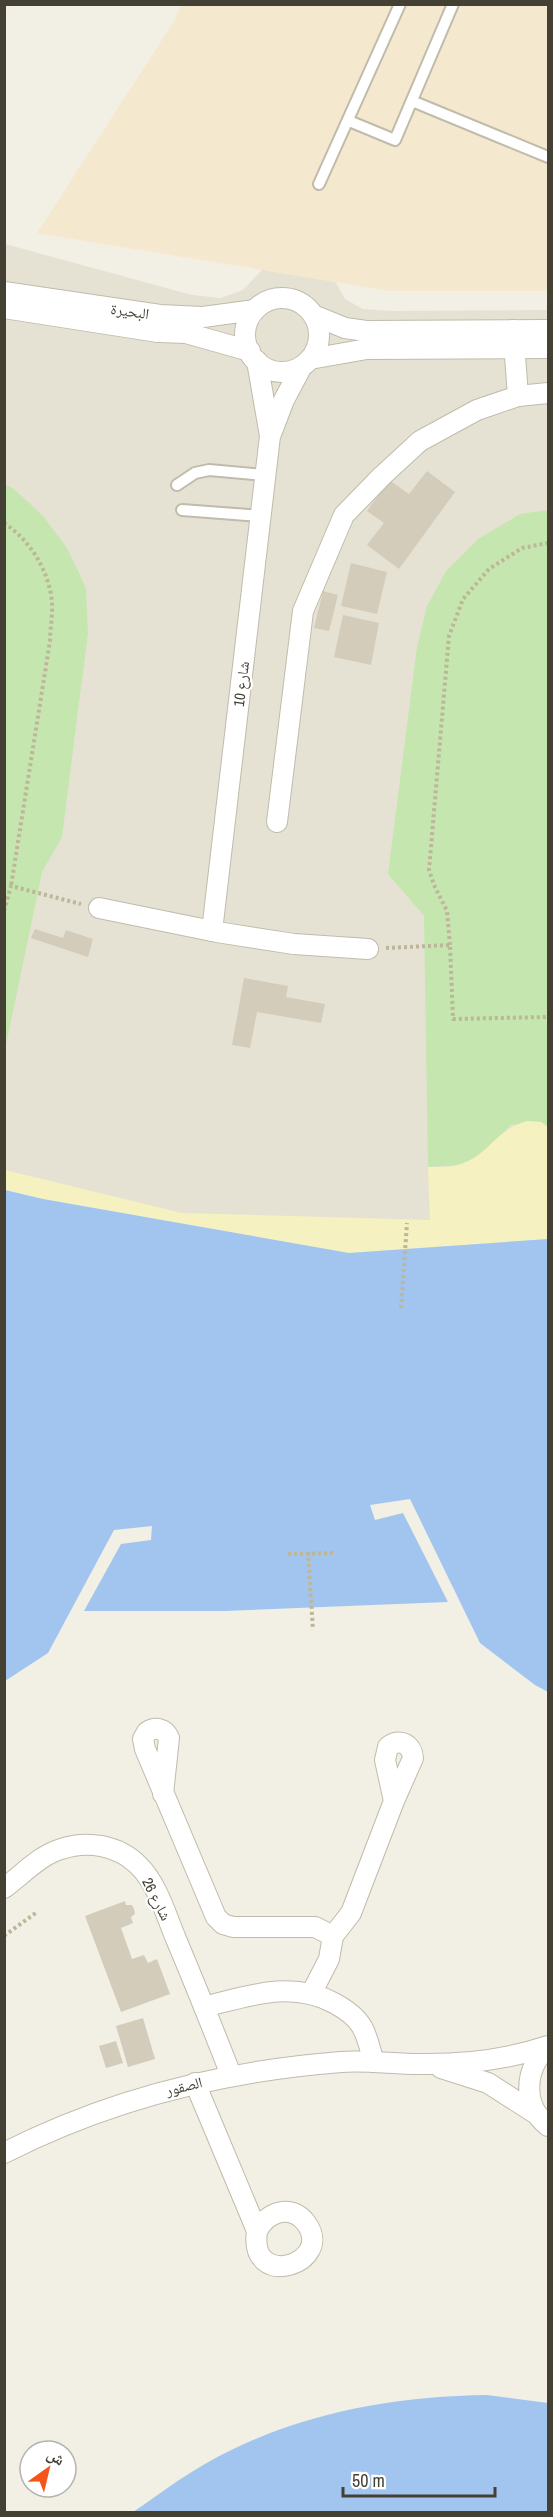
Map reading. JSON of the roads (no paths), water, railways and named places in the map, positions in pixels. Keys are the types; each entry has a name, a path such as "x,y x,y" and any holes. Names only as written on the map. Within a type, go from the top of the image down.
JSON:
{"street":[{"name":"البحيرة","path":"4,291 160,315 203,317 255,310"},
{"path":"549,330 513,339 367,349 306,362 287,371 276,371 253,356 246,330 255,310 270,300 288,298 299,302 313,315 345,328 513,339 549,348"},
{"name":"البحيرة","path":"4,308 158,332 186,333 253,356"},
{"path":"306,362 316,349 319,338 318,326 313,315"},
{"path":"513,339 518,396"},
{"name":"شارع 10","path":"253,356 270,436"},
{"name":"شارع 10","path":"212,931 270,436 284,400 306,362"},
{"path":"277,822 303,610 344,515 420,441 477,410 518,396 549,393"},
{"path":"99,908 212,931 294,944 368,949"},
{"path":"163,1794 216,1917 223,1924 233,1927 315,1928 333,1936"},
{"path":"311,1994 329,1959 333,1936 351,1913 394,1801"},
{"name":"شارع 26","path":"4,1888 48,1854 71,1846 85,1844 104,1846 128,1858 147,1877 162,1906 231,2075"},
{"path":"204,2007 277,1990 311,1994 339,2006 357,2020 365,2033 374,2062"},
{"path":"543,2120 530,2094 530,2083 536,2061 549,2047"},
{"name":"الصقور","path":"4,2153 87,2116 165,2090 231,2075 334,2063 426,2064 515,2057 549,2047"},
{"name":"الصقور","path":"426,2064 488,2084 543,2120"},
{"path":"195,2083 257,2230"}],"lane":[{"path":"319,184 400,4"},
{"path":"349,121 395,140 453,4"},
{"path":"412,101 549,157"},
{"path":"177,485 195,473 209,470 266,476"},
{"path":"182,510 261,516"}],"water":[{"path":"5,1190 43,1199 349,1253 548,1239 548,1692 535,1685 480,1643 410,1499 370,1505 375,1520 403,1513 448,1602 225,1611 84,1611 121,1544 151,1540 152,1526 114,1530 48,1653 5,1681"},
{"path":"487,2395 548,2403 548,2512 133,2512 205,2464 238,2447 306,2421 378,2404 414,2399"}]}
